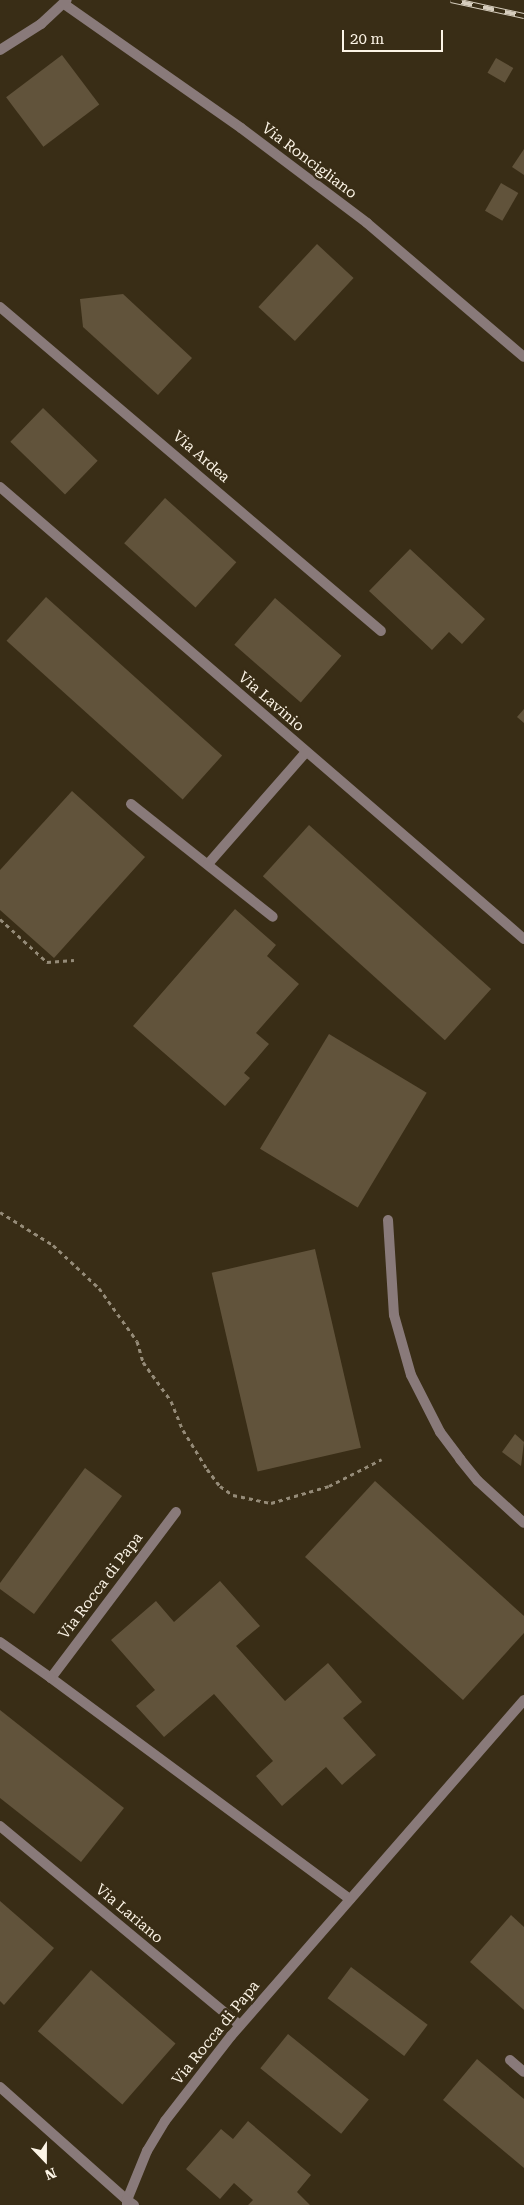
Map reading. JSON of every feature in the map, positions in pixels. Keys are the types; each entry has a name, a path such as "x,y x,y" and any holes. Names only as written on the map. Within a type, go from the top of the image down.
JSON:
{"street":[{"path":"0,50 41,24 66,2"},
{"name":"Via Roncigliano","path":"66,2 241,128 367,223 524,357"},
{"name":"Via Ardea","path":"0,307 382,631"},
{"name":"Via Lavinio","path":"0,487 524,939"},
{"path":"208,864 306,752"},
{"path":"131,804 273,916"},
{"path":"388,1220 394,1315 411,1376 440,1432 460,1459 524,1523"},
{"name":"Via Rocca di Papa","path":"51,1678 176,1512"},
{"path":"0,1642 350,1899"},
{"name":"Via Rocca di Papa","path":"130,2203 155,2136 240,2026 524,1700"},
{"name":"Via Lariano","path":"0,1826 240,2026"},
{"path":"510,2060 524,2072"},
{"path":"0,2087 130,2203"}],"path":[{"path":"0,919 46,962 74,960"},
{"path":"0,1212 53,1244 99,1288 137,1341 143,1362 171,1401 183,1430 207,1469 220,1486 233,1495 271,1503 329,1486 382,1459"}],"building":[{"path":"62,55 99,105 43,147 6,97"},
{"path":"496,58 513,68 505,83 488,73"},
{"path":"524,149 524,175 512,167"},
{"path":"501,183 518,193 502,221 485,211"},
{"path":"317,244 354,278 295,341 258,307"},
{"path":"123,294 192,358 158,395 83,327 80,299"},
{"path":"43,408 98,461 65,495 10,442"},
{"path":"165,498 236,562 196,608 124,543"},
{"path":"410,549 485,619 462,644 449,632 432,650 369,591"},
{"path":"46,597 222,756 183,799 7,641"},
{"path":"275,598 341,656 301,703 234,645"},
{"path":"524,709 524,723 517,717"},
{"path":"72,791 145,857 54,958 0,910 0,870"},
{"path":"309,825 491,989 445,1040 263,876"},
{"path":"235,909 276,945 267,956 299,984 256,1033 269,1044 244,1073 250,1078 225,1106 133,1026"},
{"path":"329,1034 427,1093 358,1208 260,1149"},
{"path":"315,1249 361,1448 258,1472 212,1273"},
{"path":"515,1434 524,1442 521,1466 502,1452"},
{"path":"85,1468 122,1496 34,1614 0,1589 0,1583"},
{"path":"375,1481 524,1616 524,1633 463,1700 305,1557"},
{"path":"220,1581 260,1626 236,1646 285,1701 328,1663 362,1702 343,1718 376,1755 342,1785 326,1767 282,1806 256,1776 273,1761 214,1694 164,1737 136,1706 155,1690 111,1640 156,1601 174,1622"},
{"path":"0,1710 124,1808 81,1862 0,1798"},
{"path":"0,1901 54,1948 4,2005 0,2001"},
{"path":"511,1915 524,1927 524,2010 470,1962"},
{"path":"351,1967 428,2025 404,2056 328,1998"},
{"path":"91,1970 176,2043 122,2105 38,2031"},
{"path":"288,2034 369,2099 341,2134 260,2068"},
{"path":"477,2059 524,2099 524,2168 443,2100"},
{"path":"248,2121 311,2175 297,2192 310,2205 248,2205 253,2200 234,2183 220,2199 186,2169 221,2129 233,2139"}],"railway":[{"path":"451,0 524,16"}]}
